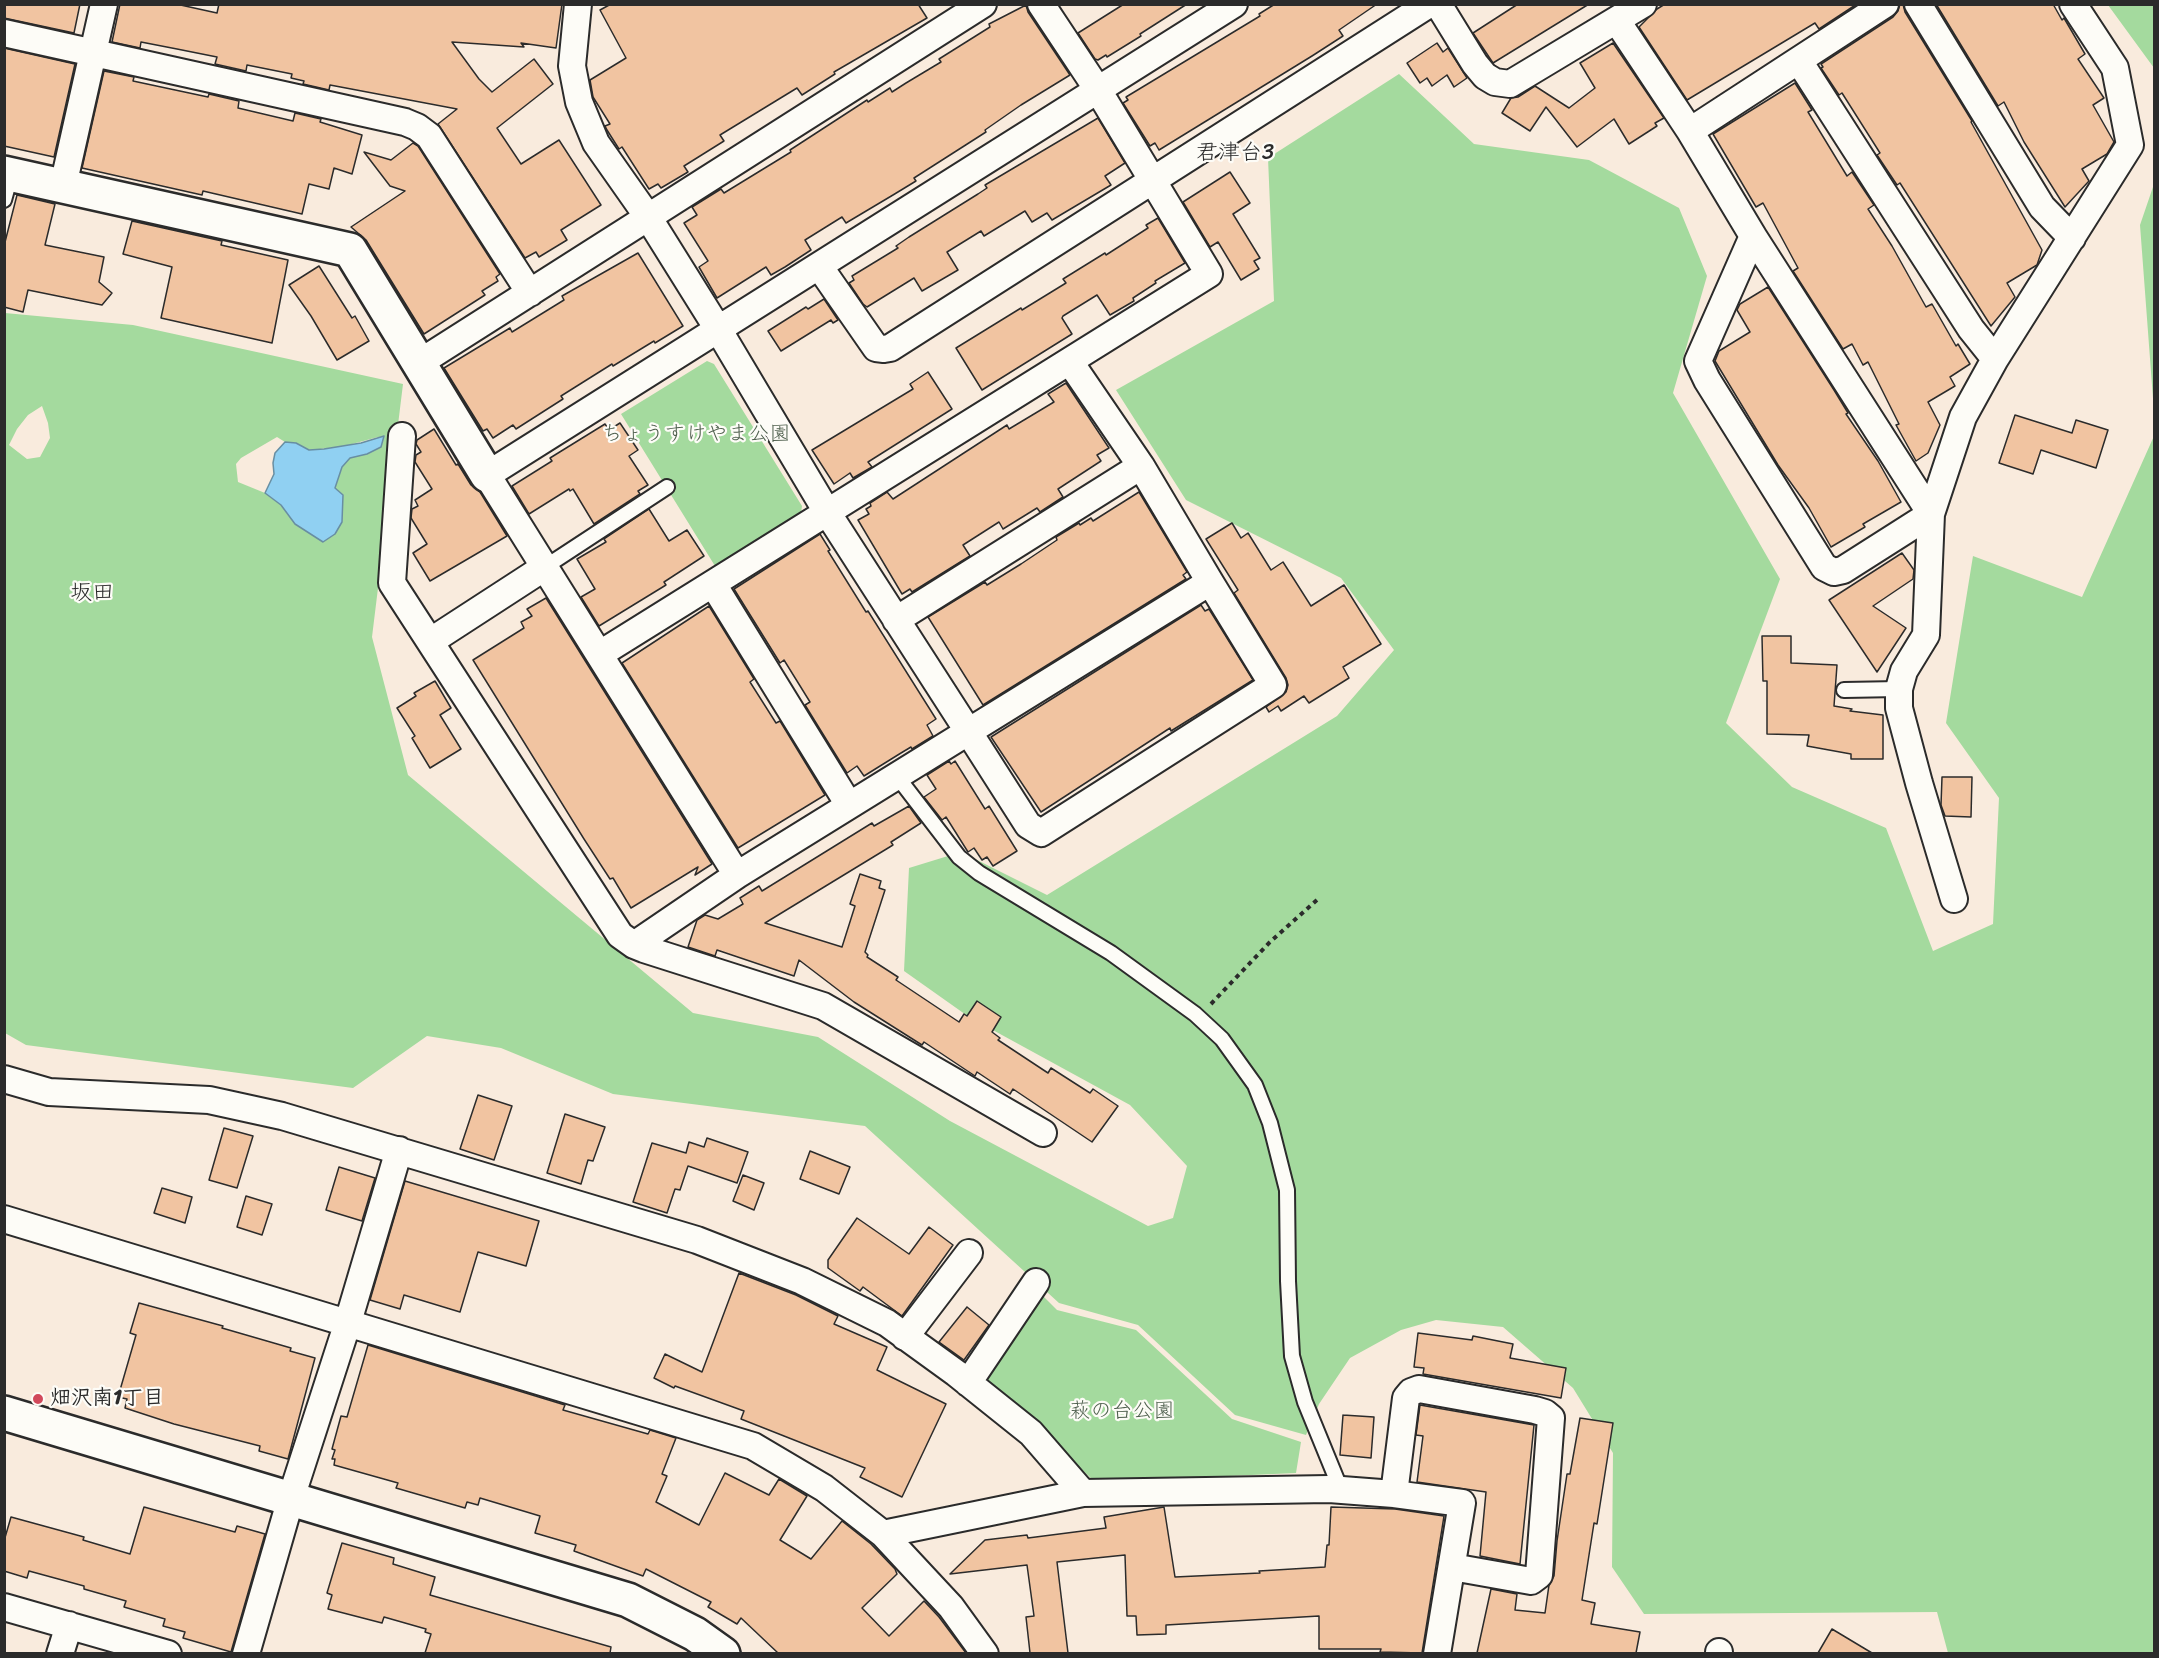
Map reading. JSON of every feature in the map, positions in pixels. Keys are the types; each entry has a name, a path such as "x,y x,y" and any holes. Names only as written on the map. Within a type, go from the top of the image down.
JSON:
{"street":[{"path":"63,186 104,4"},
{"path":"578,4 572,66 579,102 596,143 648,217 827,512 968,732 1028,825 1041,833 1274,685 1209,582 1141,466 1070,362"},
{"path":"419,363 983,4"},
{"path":"600,654 1209,274 1098,90 1041,4"},
{"path":"487,475 1234,4"},
{"path":"819,266 876,348 884,350 890,348 1429,4"},
{"path":"1438,4 1475,64 1485,76 1496,82 1510,84 1643,4"},
{"path":"1690,131 1885,4"},
{"path":"1918,4 2042,207 2072,238"},
{"path":"1954,899 1899,708 1899,689 1904,671 1926,635 1931,514 1963,417 1995,359 2130,145 2115,68 2073,4"},
{"path":"1617,21 1690,131 1931,514"},
{"path":"4,33 405,122 417,127 429,136 530,293"},
{"path":"1799,61 1971,329 1995,359"},
{"path":"7,183 63,186 350,250 487,475 737,875"},
{"path":"1754,236 1698,361 1707,380 1824,567 1834,572 1843,570 1931,514"},
{"path":"402,436 392,583 620,935 634,945 823,1006 1043,1133"},
{"path":"896,620 1141,466"},
{"path":"431,641 545,567"},
{"path":"634,945 737,875 1209,582"},
{"path":"713,584 849,805"},
{"path":"4,1079 49,1092 209,1100 282,1116 698,1240 801,1281 887,1323 1031,1433 1083,1493"},
{"path":"246,1653 291,1498 348,1322 399,1150"},
{"path":"4,1219 753,1446 824,1488 883,1534 951,1607 985,1653"},
{"path":"905,1337 969,1253"},
{"path":"968,1383 1036,1282"},
{"path":"1394,1494 1406,1398 1411,1392 1419,1389 1524,1408 1545,1413 1551,1418 1539,1575 1531,1581 1452,1567"},
{"path":"4,1413 628,1600 695,1634 723,1653"},
{"path":"883,1534 1083,1493 1341,1490 1462,1503 1437,1653"},
{"path":"4,1607 168,1653"},
{"path":"60,1653 69,1625"}],"lane":[{"path":"545,567 667,487"},
{"path":"1844,690 1899,689"},
{"path":"896,775 959,857 979,873 1111,953 1195,1014 1222,1039 1255,1085 1270,1122 1287,1190 1292,1356 1305,1402 1341,1490"}],"path":[{"path":"1195,1014 1208,1008 1269,943 1317,900"}],"green space":[{"path":"2108,5 2154,5 2154,68"},
{"path":"1399,74 1474,144 1589,160 1679,208 1707,276 1673,393 1780,579 1726,723 1792,787 1886,828 1933,951 1993,924 1999,798 1946,723 1973,556 2082,597 2154,436 2154,1653 1948,1653 1937,1612 1644,1614 1612,1567 1613,1453 1573,1388 1503,1327 1436,1320 1401,1330 1350,1358 1319,1404 1306,1435 1235,1415 1138,1325 1059,1303 865,1126 613,1094 501,1048 427,1036 353,1088 26,1045 5,1033 5,313 133,325 403,384 372,637 408,775 693,1013 818,1037 950,1121 1148,1226 1173,1218 1187,1166 1130,1105 969,1017 904,971 909,868 961,852 1047,895 1337,716 1394,650 1341,578 1186,500 1116,390 1274,301 1268,158","holes":["42,406 50,438 40,457 27,459 9,445 17,429 28,415","277,437 309,450 341,447 378,437 367,454 350,458 342,467 335,488 343,495 342,522 288,515 281,505 265,493 238,482 236,464 241,458"]},
{"path":"2154,184 2154,412 2140,225"},
{"name":"ちょうすけやま公園","path":"707,361 714,364 802,506 801,513 715,566 621,414"},
{"name":"萩の台公園","path":"1041,1294 1057,1310 1136,1330 1232,1419 1301,1442 1296,1473 1095,1482 984,1376"}],"water":[{"path":"384,436 381,447 367,454 350,458 342,467 335,488 343,495 342,522 335,534 323,542 295,524 281,505 265,493 274,474 275,453 285,442 296,443 309,450 361,443"}],"building":[{"path":"4,4 80,4 74,33 4,18"},
{"path":"120,4 176,4 217,13 219,4 562,4 556,48 521,43 524,47 452,42 479,79 492,92 534,59 553,84 497,128 521,164 559,140 601,205 561,230 567,240 539,257 536,252 525,258 438,124 457,109 330,85 329,90 303,84 304,81 291,78 292,74 247,65 246,71 215,64 217,57 141,42 140,48 112,42"},
{"path":"611,4 918,4 927,18 834,72 835,74 802,95 797,88 720,135 724,141 684,166 688,172 661,188 658,184 649,189 622,147 619,149 607,130 605,126 610,124 593,97 590,80 626,58 600,10"},
{"path":"1124,4 1187,4 1107,57 1106,55 1098,60 1095,59 1078,33"},
{"path":"1275,4 1377,4 1339,30 1343,36 1312,56 1159,150 1155,143 1150,146 1123,103 1128,100 1126,97 1260,16 1259,14"},
{"path":"1518,4 1589,4 1493,63 1473,33"},
{"path":"1665,4 1857,4 1819,29 1815,23 1687,100 1639,27"},
{"path":"1900,4 1903,4 1905,12 1972,121 2042,250 2037,265 2007,283 2015,297 1991,326 1900,183 1897,185 1877,155 1880,153 1842,93 1839,95 1821,68 1823,67 1821,64 1893,17"},
{"path":"1936,4 2053,4 2062,20 2064,18 2085,54 2078,59 2104,98 2093,105 2114,142 2107,154 2082,169 2089,181 2065,207 2024,142 2004,102 1998,106"},
{"path":"1026,5 1028,12 1070,75 1021,105 985,130 986,132 914,178 916,181 846,223 842,217 805,240 811,250 785,267 771,275 766,267 717,298 699,267 708,261 684,223 697,215 692,207 721,189 724,193 791,152 790,150 867,100 868,102 890,88 892,92 941,62 939,59 990,27 989,24"},
{"path":"1437,43 1443,52 1448,48 1467,78 1454,87 1447,75 1432,86 1427,78 1420,83 1407,63"},
{"path":"1613,43 1664,118 1655,123 1657,126 1629,144 1614,119 1577,147 1546,107 1530,131 1502,113 1511,98 1518,97 1535,86 1569,108 1595,88 1580,63"},
{"path":"4,48 75,64 54,157 4,146"},
{"path":"104,71 134,77 133,81 208,97 209,94 239,101 238,108 293,121 295,113 321,119 320,122 362,135 352,174 334,168 329,189 309,184 302,214 203,191 202,195 82,168"},
{"path":"1795,83 1812,110 1808,112 1847,176 1852,172 1874,205 1868,209 1892,246 1926,307 1932,304 1956,346 1958,344 1970,364 1950,377 1955,386 1928,402 1940,425 1928,453 1916,461 1896,425 1899,424 1868,362 1863,365 1852,344 1843,349 1793,271 1798,268 1763,203 1756,207 1713,134"},
{"path":"1098,118 1125,163 1105,176 1111,185 1052,220 1047,213 1032,222 1025,211 984,236 981,231 947,252 958,270 922,291 914,278 867,307 863,304 849,283 854,280 852,276 987,188 985,185"},
{"path":"413,143 418,146 500,274 496,277 498,281 482,291 485,295 424,334 366,240 351,227 405,191 390,186 364,152 391,160"},
{"path":"1230,172 1250,203 1233,214 1260,258 1254,261 1259,269 1241,280 1218,242 1210,247 1183,202"},
{"path":"17,195 55,204 45,245 104,257 99,282 112,293 102,305 28,290 23,312 4,307 4,246"},
{"path":"1158,218 1185,263 1155,281 1156,283 1133,298 1134,301 1110,315 1097,295 1063,316 1072,334 982,390 956,348 1066,283 1063,279 1105,253 1106,255 1148,228 1146,225"},
{"path":"132,221 222,241 221,245 288,260 272,343 161,318 172,267 123,254"},
{"path":"638,253 683,326 613,366 612,364 561,396 563,399 516,429 513,425 493,438 487,429 483,431 444,368 510,328 512,332 564,300 562,296"},
{"path":"319,266 352,318 355,316 369,341 337,360 311,316 289,285"},
{"path":"1768,287 1834,390 1848,413 1846,414 1878,461 1901,502 1863,524 1865,527 1831,547 1809,508 1778,465 1715,361 1719,351 1750,332 1737,310 1740,304"},
{"path":"824,299 838,320 833,323 831,320 781,351 768,331 806,307 808,309"},
{"path":"928,372 952,409 868,462 872,467 853,478 850,473 834,484 812,450 913,389 910,384"},
{"path":"1066,383 1109,448 1097,455 1101,461 1058,489 1063,497 1040,512 1037,508 1003,529 999,522 963,545 970,556 912,592 910,589 902,594 858,520 869,514 866,509 871,506 870,503 887,492 893,499 1007,425 1009,429 1054,402 1048,394"},
{"path":"2015,415 2072,433 2076,420 2108,430 2096,468 2041,450 2033,474 1999,463"},
{"path":"620,423 638,450 629,456 648,485 638,491 640,494 594,524 573,489 570,491 569,489 529,514 512,486 552,461 550,458 605,424 609,430"},
{"path":"434,429 456,465 458,464 471,485 480,492 507,536 430,581 413,553 427,544 411,518 412,509 418,506 415,500 432,489 415,462 416,455 421,452 416,444 417,440"},
{"path":"1139,492 1187,572 1183,575 1186,579 983,705 928,617 985,582 987,585 1021,564 1057,540 1056,537 1079,523 1080,525 1091,518 1093,521"},
{"path":"649,509 669,541 687,530 704,556 664,582 666,585 599,626 581,597 595,589 577,559 606,542 604,539"},
{"path":"1232,523 1241,538 1248,533 1271,570 1283,562 1311,606 1344,585 1381,644 1343,667 1349,678 1309,703 1304,696 1281,711 1278,706 1269,712 1266,707 1286,692 1288,685 1286,678 1234,593 1238,590 1206,539"},
{"path":"820,534 866,612 868,611 936,719 927,725 933,736 864,776 857,766 847,773 805,705 810,702 784,660 780,663 734,589"},
{"path":"1902,553 1914,570 1913,579 1873,606 1906,628 1877,672 1829,600"},
{"path":"546,598 712,864 695,875 698,867 631,908 613,878 610,879 584,839 473,660 524,628 521,622 532,616 527,609"},
{"path":"1201,605 1205,611 1209,609 1253,680 1171,731 1170,728 1041,812 991,737"},
{"path":"709,606 754,679 750,682 776,723 780,721 825,795 738,848 622,663"},
{"path":"1762,636 1791,636 1791,663 1837,665 1834,706 1852,709 1850,711 1883,715 1883,759 1851,759 1851,754 1807,746 1809,735 1767,734 1767,681 1763,681"},
{"path":"435,681 451,708 440,715 461,749 430,768 412,738 415,736 397,708 416,696 414,693"},
{"path":"949,761 951,764 955,761 985,809 989,806 1017,851 993,866 987,857 982,860 974,848 968,852 946,817 942,820 924,797 936,789 927,775"},
{"path":"1942,777 1972,777 1971,817 1945,816 1941,805"},
{"path":"909,806 921,823 891,842 893,845 765,923 842,947 855,906 850,904 860,874 881,881 879,888 885,890 865,952 867,957 898,977 896,980 959,1022 964,1014 967,1016 977,1001 1001,1017 992,1032 1000,1038 998,1040 1048,1073 1051,1068 1090,1093 1093,1089 1118,1106 1092,1142 1013,1089 1010,1094 977,1072 975,1076 924,1042 922,1045 854,1002 799,960 794,976 717,950 715,956 688,947 697,920 705,915 718,919 743,904 740,898 759,886 762,891 872,823 874,826"},
{"path":"478,1095 512,1106 494,1160 460,1149"},
{"path":"565,1114 605,1127 593,1161 588,1160 581,1184 547,1173"},
{"path":"224,1128 253,1136 237,1188 209,1180"},
{"path":"707,1138 748,1152 737,1183 688,1166 680,1190 675,1189 667,1213 633,1202 652,1143 686,1153 689,1142 704,1147"},
{"path":"810,1151 850,1167 839,1194 800,1179"},
{"path":"339,1167 375,1178 362,1221 326,1210"},
{"path":"743,1175 764,1183 754,1210 733,1201"},
{"path":"405,1181 539,1221 526,1266 478,1252 460,1312 404,1295 400,1309 370,1300"},
{"path":"162,1188 192,1197 185,1223 154,1213"},
{"path":"246,1196 272,1204 262,1235 237,1227"},
{"path":"857,1218 909,1254 929,1227 953,1245 902,1316 863,1287 860,1291 828,1268 828,1260"},
{"path":"739,1273 796,1295 838,1316 834,1324 887,1347 877,1370 946,1404 902,1497 860,1477 865,1468 741,1419 744,1411 675,1386 674,1388 654,1378 665,1354 702,1372"},
{"path":"139,1303 223,1326 222,1328 291,1348 290,1351 315,1358 288,1459 259,1451 260,1446 174,1424 125,1408 127,1399 118,1397 136,1335 130,1333"},
{"path":"967,1307 989,1325 964,1360 939,1342"},
{"path":"1418,1333 1472,1340 1473,1336 1513,1344 1510,1358 1566,1368 1561,1398 1423,1374 1424,1368 1414,1367"},
{"path":"368,1345 565,1405 563,1410 648,1434 650,1430 676,1438 662,1474 667,1476 656,1502 699,1525 725,1473 769,1495 779,1479 807,1496 780,1540 811,1559 842,1521 871,1544 897,1574 862,1608 889,1636 924,1601 966,1653 778,1653 741,1618 737,1624 708,1607 711,1602 646,1569 643,1576 574,1551 576,1545 535,1533 540,1516 480,1498 478,1505 467,1502 465,1508 396,1488 398,1483 334,1465 335,1459 332,1459 335,1450 332,1449 341,1416 347,1417"},
{"path":"1420,1405 1534,1425 1520,1564 1480,1556 1486,1492 1417,1482 1423,1436 1416,1435"},
{"path":"1343,1415 1374,1417 1371,1458 1340,1455"},
{"path":"1580,1418 1613,1423 1582,1600 1595,1603 1591,1624 1640,1632 1636,1653 1477,1653 1491,1589 1517,1594 1515,1610 1545,1613 1549,1585 1554,1576 1567,1474 1570,1474"},
{"path":"144,1507 235,1532 237,1526 265,1534 231,1652 183,1638 185,1632 163,1626 165,1619 124,1607 126,1601 84,1589 84,1586 29,1571 27,1578 4,1571 4,1541 11,1517 84,1537 83,1540 130,1554"},
{"path":"1164,1507 1175,1577 1325,1567 1331,1507 1395,1509 1444,1516 1422,1653 1380,1652 1381,1649 1319,1649 1319,1616 1166,1625 1166,1634 1137,1635 1136,1616 1127,1616 1125,1555 1057,1562 1068,1653 1030,1653 1026,1617 1034,1616 1027,1565 950,1574 985,1540 1027,1535 1028,1538 1106,1528 1104,1517"},
{"path":"342,1543 394,1558 393,1564 435,1577 430,1595 611,1647 610,1653 425,1653 431,1634 425,1632 426,1629 384,1617 382,1623 328,1609 332,1595 327,1593"},
{"path":"1832,1629 1872,1653 1818,1653"}],"place":[{"name":"畑沢南1丁目","path":"38,1399"}],"district":[{"name":"君津台3","path":"1235,153"},
{"name":"坂田","path":"92,593"}]}
